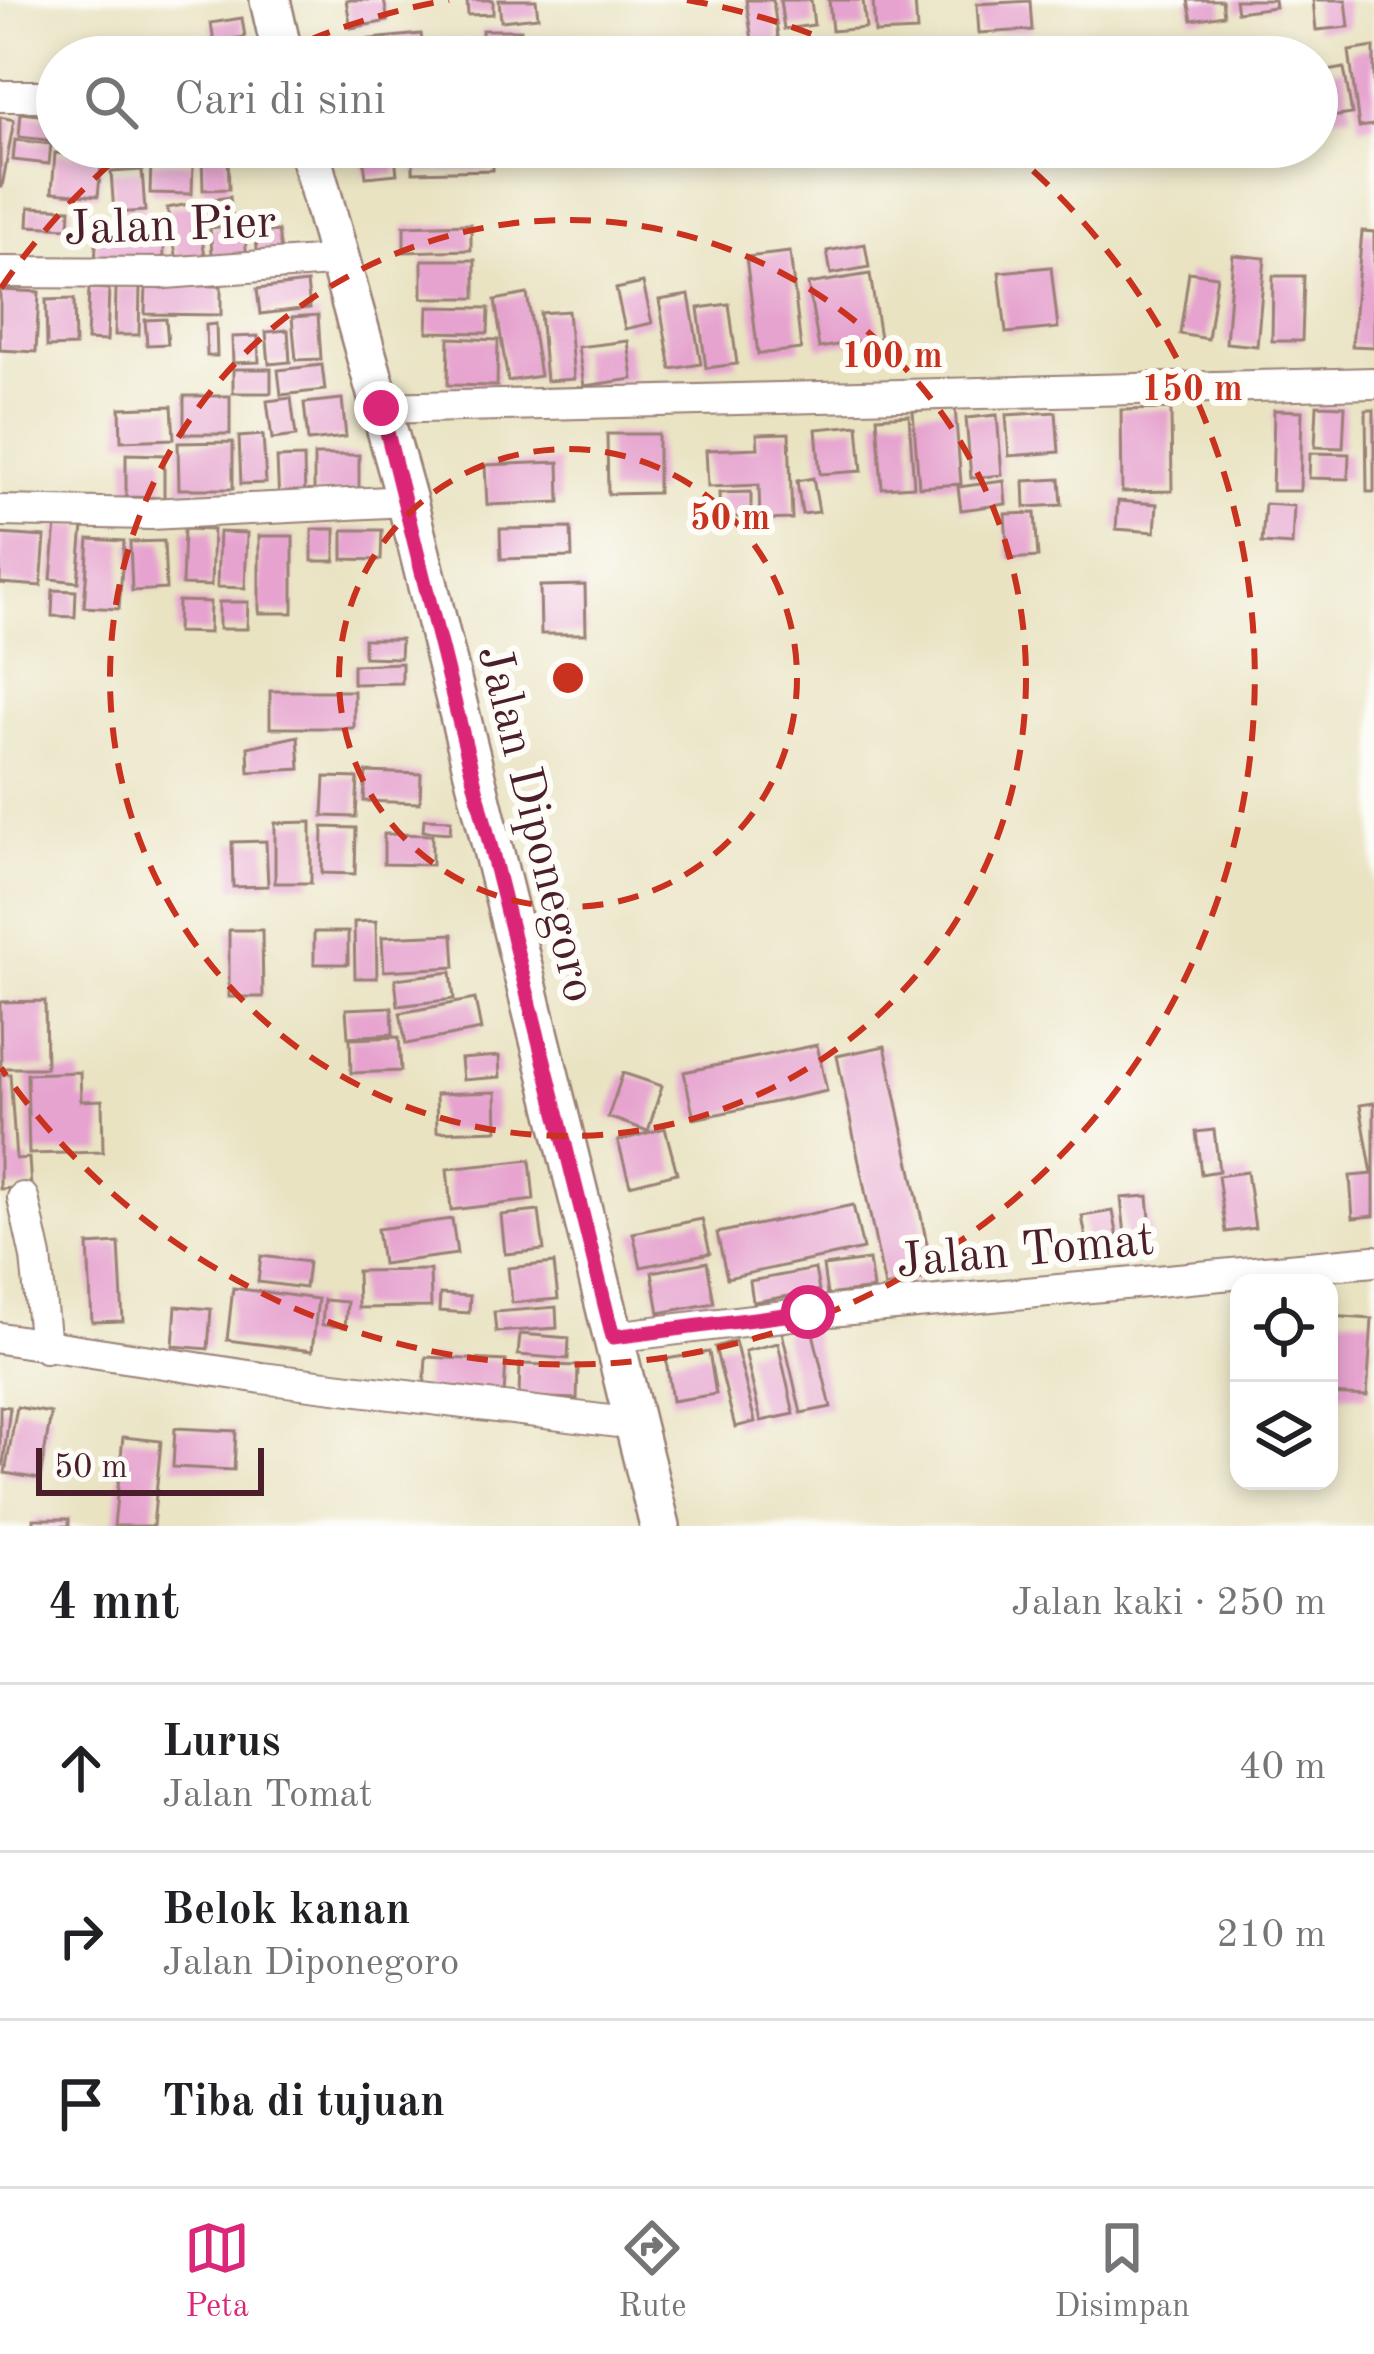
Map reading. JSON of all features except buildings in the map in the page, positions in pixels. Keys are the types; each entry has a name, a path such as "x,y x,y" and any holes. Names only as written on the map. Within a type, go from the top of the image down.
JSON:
{"main road":[{"path":"270,0 278,36"},
{"name":"Jalan Diponegoro","path":"315,168 344,260 407,501 660,1526"}],"street":[{"path":"0,96 36,96"},
{"name":"Jalan Pier","path":"0,272 165,273 344,260"},
{"path":"381,408 1374,383"},
{"path":"0,511 150,514 407,501"},
{"path":"23,1198 36,1257 45,1347"},
{"name":"Jalan Tomat","path":"613,1337 808,1312 1374,1261"},
{"path":"0,1338 634,1424"}],"route":[{"path":"381,408 613,1337 808,1312"}]}
